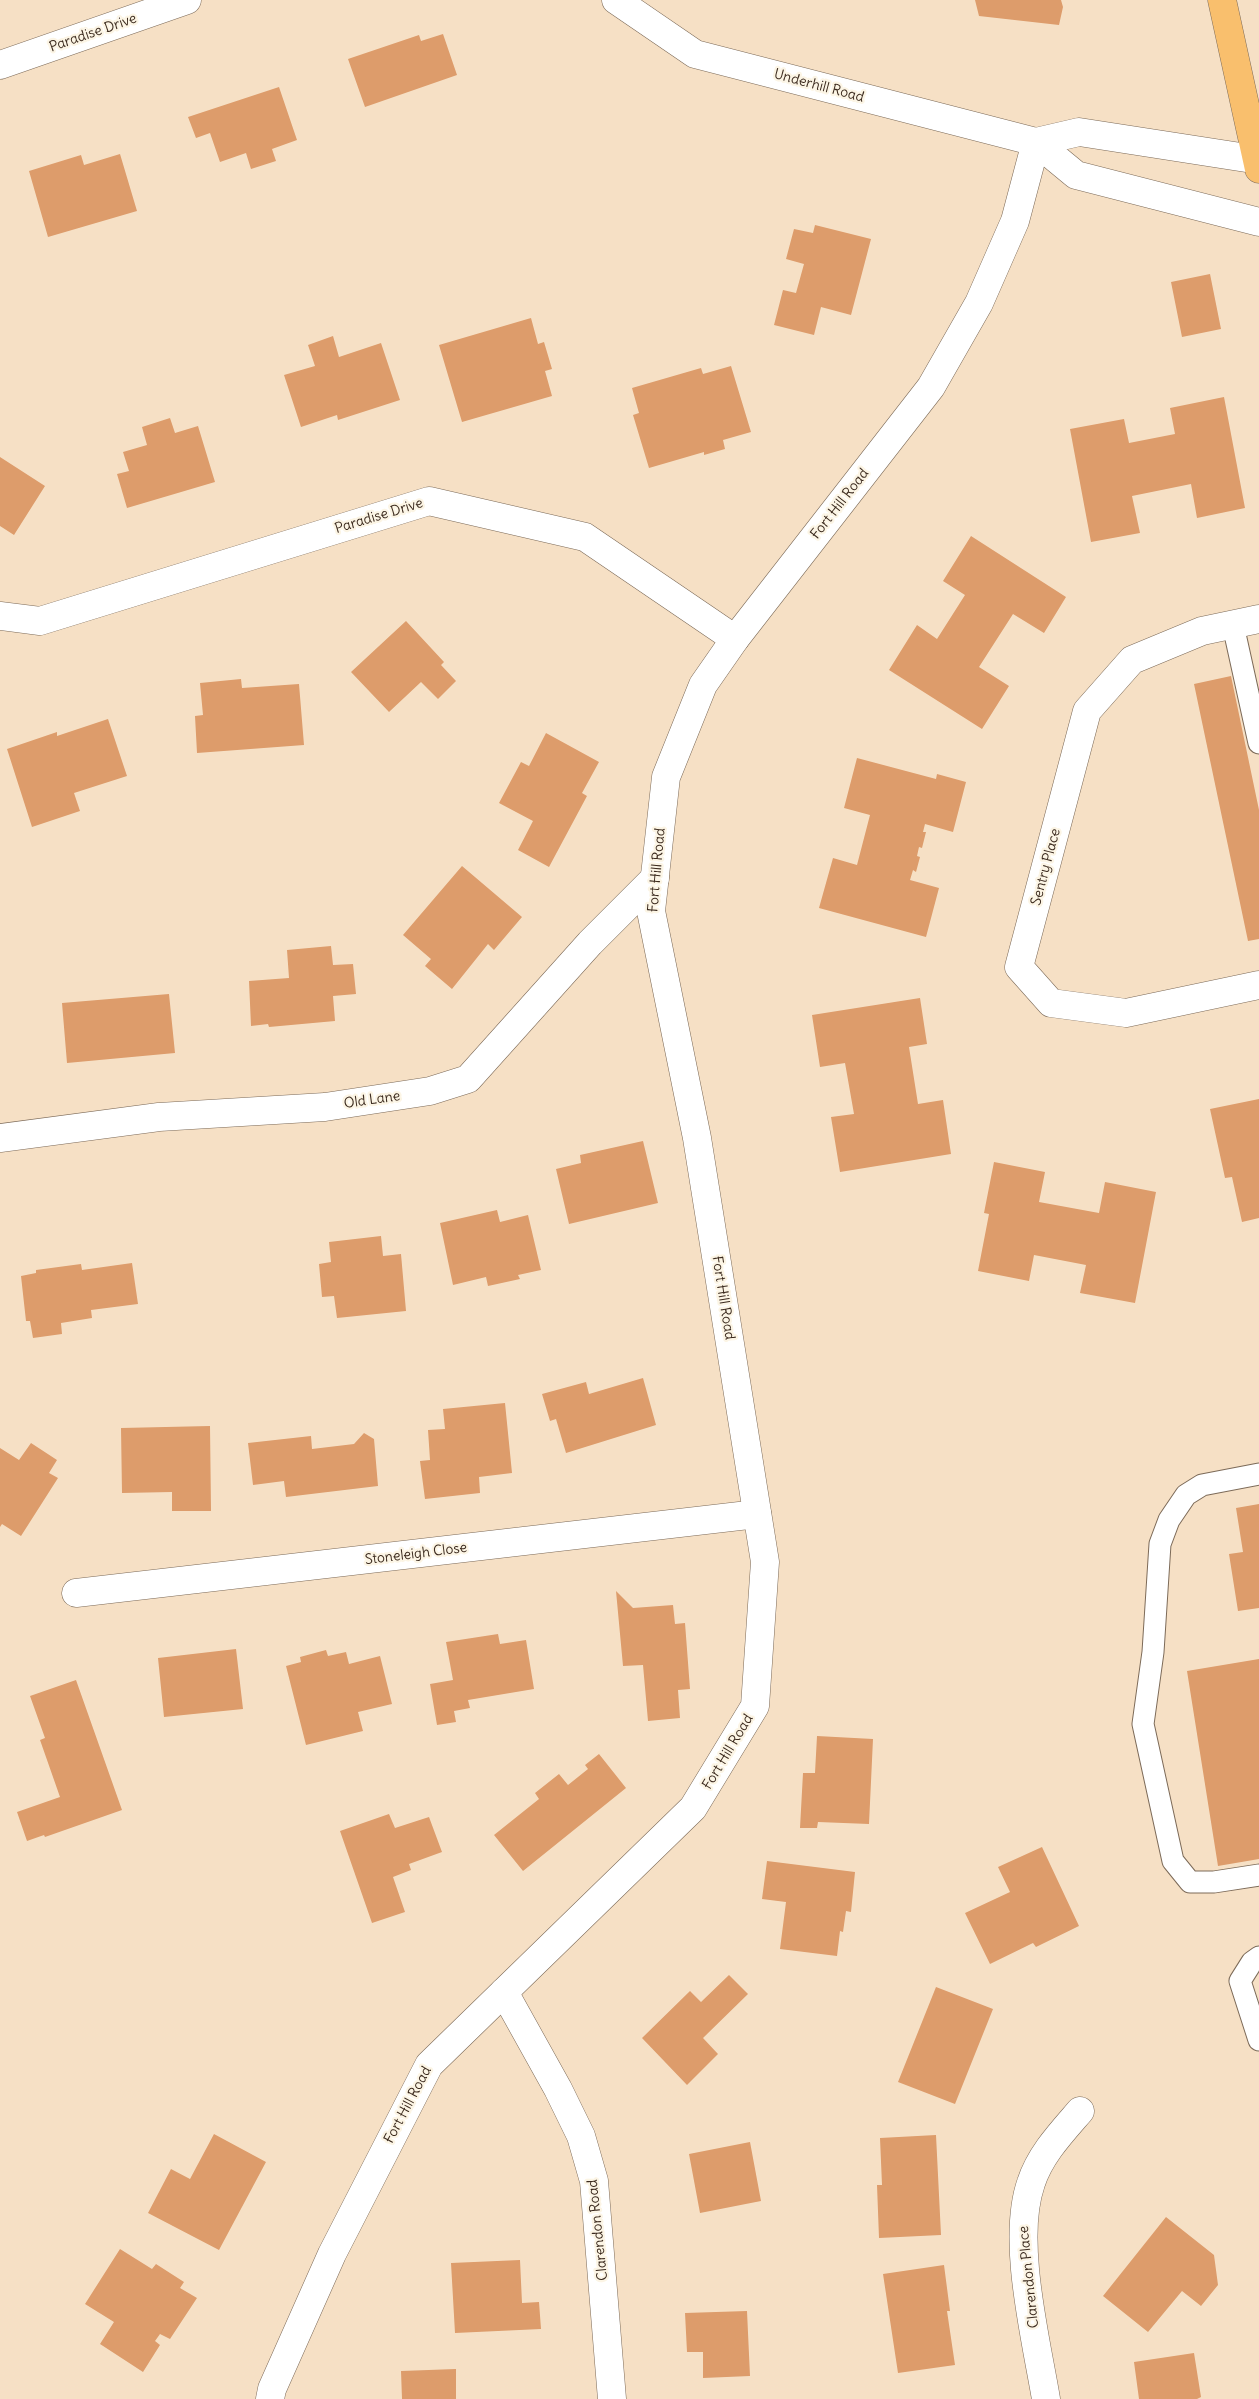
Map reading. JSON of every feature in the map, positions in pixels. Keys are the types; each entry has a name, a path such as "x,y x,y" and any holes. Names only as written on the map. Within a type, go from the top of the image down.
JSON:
{"main road":[{"path":"1222,0 1258,163"}],"street":[{"name":"Paradise Drive","path":"0,65 187,0"},
{"name":"Underhill Road","path":"616,0 695,54 1036,142 1076,175 1259,222"},
{"name":"Underhill Road","path":"1036,142 1079,132 1258,163"},
{"name":"Fort Hill Road","path":"270,2399 272,2389 332,2254 429,2065 693,1808 755,1706 765,1562 697,1138 652,910 666,777 703,685 735,639 931,387 979,304 1011,230 1036,142"},
{"name":"Paradise Drive","path":"0,616 40,621 429,501 585,537 735,639"},
{"name":"Sentry Place","path":"1259,619 1202,631 1132,660 1087,711 1020,967 1051,1003 1126,1013 1259,985"},
{"name":"Old Lane","path":"0,1138 159,1116 325,1106 430,1091 468,1079 590,942 655,878"},
{"name":"Stoneleigh Close","path":"76,1593 757,1514"},
{"name":"Clarendon Road","path":"504,1992 562,2097 581,2136 594,2180 612,2399"},
{"name":"Clarendon Place","path":"1046,2399 1029,2297 1022,2223 1031,2183 1052,2142 1080,2111"}],"lane":[{"path":"1233,625 1259,743"},
{"path":"1259,1474 1202,1485 1186,1495 1169,1520 1160,1544 1153,1652 1143,1724 1173,1861 1190,1882 1214,1882 1259,1875"},
{"path":"1259,1957 1252,1962 1240,1981 1259,2040"}],"building":[{"path":"975,0 1061,0 1063,7 1059,25 979,16"},
{"path":"443,34 457,75 365,107 348,59 419,35 421,41"},
{"path":"279,87 297,140 272,149 276,161 251,169 246,153 220,162 210,133 196,138 188,117"},
{"path":"120,154 137,211 48,237 29,171 81,155 84,165"},
{"path":"815,225 871,239 851,315 821,307 814,335 774,325 783,290 796,293 804,264 786,259 794,229 813,233"},
{"path":"1210,274 1221,329 1182,337 1171,282"},
{"path":"531,318 538,344 544,342 552,369 545,371 552,396 462,422 439,345"},
{"path":"333,336 339,357 381,343 400,400 338,420 337,415 301,427 284,375 315,366 308,345"},
{"path":"731,366 751,432 723,440 725,449 704,455 704,452 649,468 633,415 639,413 632,388 701,368 703,374"},
{"path":"1224,397 1245,508 1197,518 1191,484 1132,496 1140,533 1091,542 1070,429 1124,419 1129,443 1175,434 1170,408"},
{"path":"170,418 175,433 198,426 215,482 127,508 117,474 129,471 123,452 147,445 142,427"},
{"path":"0,457 45,486 14,535 0,526"},
{"path":"971,536 1066,597 1044,633 1013,614 979,667 1009,686 982,729 889,670 917,625 937,639 965,595 943,581"},
{"path":"406,621 444,662 441,665 456,681 438,699 421,682 389,712 351,672"},
{"path":"1231,676 1259,810 1259,939 1248,941 1194,684"},
{"path":"241,679 242,688 299,684 304,745 197,753 195,716 203,715 200,683"},
{"path":"108,719 127,776 74,793 80,811 32,827 7,749 57,732 57,736"},
{"path":"546,733 599,762 582,793 587,796 549,867 518,850 533,821 499,803 521,762 529,766"},
{"path":"857,758 936,779 937,774 966,782 953,832 925,824 923,832 926,832 922,848 919,847 917,856 920,857 916,872 913,870 910,880 939,888 926,937 819,908 833,858 857,865 870,815 844,808"},
{"path":"462,866 522,917 494,950 488,944 452,989 425,966 431,959 403,935"},
{"path":"331,946 333,965 353,964 356,994 333,996 335,1021 269,1027 268,1024 251,1026 249,981 289,978 287,950"},
{"path":"169,994 175,1053 67,1063 62,1003"},
{"path":"920,998 927,1044 909,1047 918,1104 943,1100 951,1154 840,1172 831,1117 854,1114 845,1063 820,1067 812,1015"},
{"path":"1259,1099 1259,1218 1242,1222 1232,1177 1225,1178 1210,1109"},
{"path":"643,1141 658,1203 569,1224 556,1169 581,1163 580,1155"},
{"path":"994,1162 1045,1172 1039,1202 1099,1213 1105,1182 1156,1192 1135,1303 1080,1293 1086,1265 1034,1255 1029,1281 978,1271 989,1214 984,1213"},
{"path":"497,1210 500,1222 528,1215 541,1270 518,1275 520,1279 488,1286 486,1277 453,1285 440,1223"},
{"path":"381,1236 383,1256 401,1254 406,1311 337,1318 334,1296 322,1297 319,1264 331,1262 329,1242"},
{"path":"132,1263 138,1304 91,1310 92,1318 61,1323 62,1334 33,1338 30,1321 26,1321 21,1276 36,1273 36,1270 81,1264 82,1270"},
{"path":"643,1378 656,1425 566,1453 556,1419 550,1421 542,1394 586,1382 589,1394"},
{"path":"505,1403 512,1473 479,1477 480,1493 425,1499 420,1461 430,1460 428,1430 445,1429 443,1409"},
{"path":"210,1426 211,1511 172,1511 172,1492 122,1493 121,1428"},
{"path":"364,1433 374,1439 378,1486 286,1497 284,1481 253,1485 248,1443 311,1436 312,1449 354,1444"},
{"path":"31,1443 57,1460 49,1473 58,1478 21,1536 2,1524 0,1527 0,1448 19,1460"},
{"path":"1259,1504 1259,1608 1238,1611 1229,1554 1243,1552 1236,1508"},
{"path":"616,1591 633,1608 673,1605 675,1624 685,1623 690,1689 678,1690 680,1718 648,1721 643,1665 623,1666"},
{"path":"498,1634 500,1644 526,1640 534,1689 468,1700 470,1708 454,1711 456,1722 437,1725 430,1684 453,1680 446,1642"},
{"path":"236,1649 243,1709 164,1717 158,1658"},
{"path":"326,1650 328,1656 346,1652 349,1664 380,1656 392,1704 358,1712 363,1731 306,1745 286,1666 301,1662 300,1657"},
{"path":"1259,1659 1259,1859 1218,1866 1187,1671"},
{"path":"76,1680 122,1810 45,1837 44,1835 27,1841 17,1812 60,1797 40,1740 45,1738 30,1696"},
{"path":"817,1736 873,1739 869,1824 818,1822 817,1828 800,1828 803,1773 815,1773"},
{"path":"599,1754 626,1788 523,1871 494,1835 539,1799 535,1793 559,1774 568,1785 588,1769 585,1765"},
{"path":"389,1814 395,1828 429,1817 442,1852 409,1864 411,1870 393,1877 405,1912 372,1923 340,1831"},
{"path":"1042,1847 1079,1926 1036,1947 1033,1943 990,1964 965,1913 1010,1892 998,1867"},
{"path":"767,1861 855,1872 851,1912 846,1911 843,1932 840,1931 837,1956 780,1949 786,1902 762,1899"},
{"path":"729,1975 748,1994 703,2038 718,2054 687,2085 642,2038 690,1991 701,2002"},
{"path":"936,1987 993,2009 955,2104 898,2082"},
{"path":"214,2134 266,2162 219,2250 148,2213 171,2169 190,2179"},
{"path":"936,2135 941,2235 879,2238 877,2185 882,2185 880,2138"},
{"path":"750,2142 761,2201 700,2213 689,2154"},
{"path":"1166,2217 1214,2255 1218,2285 1201,2306 1182,2291 1148,2332 1103,2296"},
{"path":"120,2249 152,2269 156,2264 184,2282 180,2288 197,2298 170,2339 160,2334 155,2341 160,2345 143,2372 100,2344 114,2322 85,2304"},
{"path":"520,2260 522,2303 539,2302 541,2329 455,2333 451,2263"},
{"path":"944,2265 950,2311 947,2311 955,2365 898,2373 883,2274"},
{"path":"747,2311 750,2376 703,2378 703,2352 687,2352 685,2313"},
{"path":"1194,2353 1201,2397 1197,2399 1139,2399 1134,2362"},
{"path":"456,2369 456,2399 402,2399 401,2371"}]}
